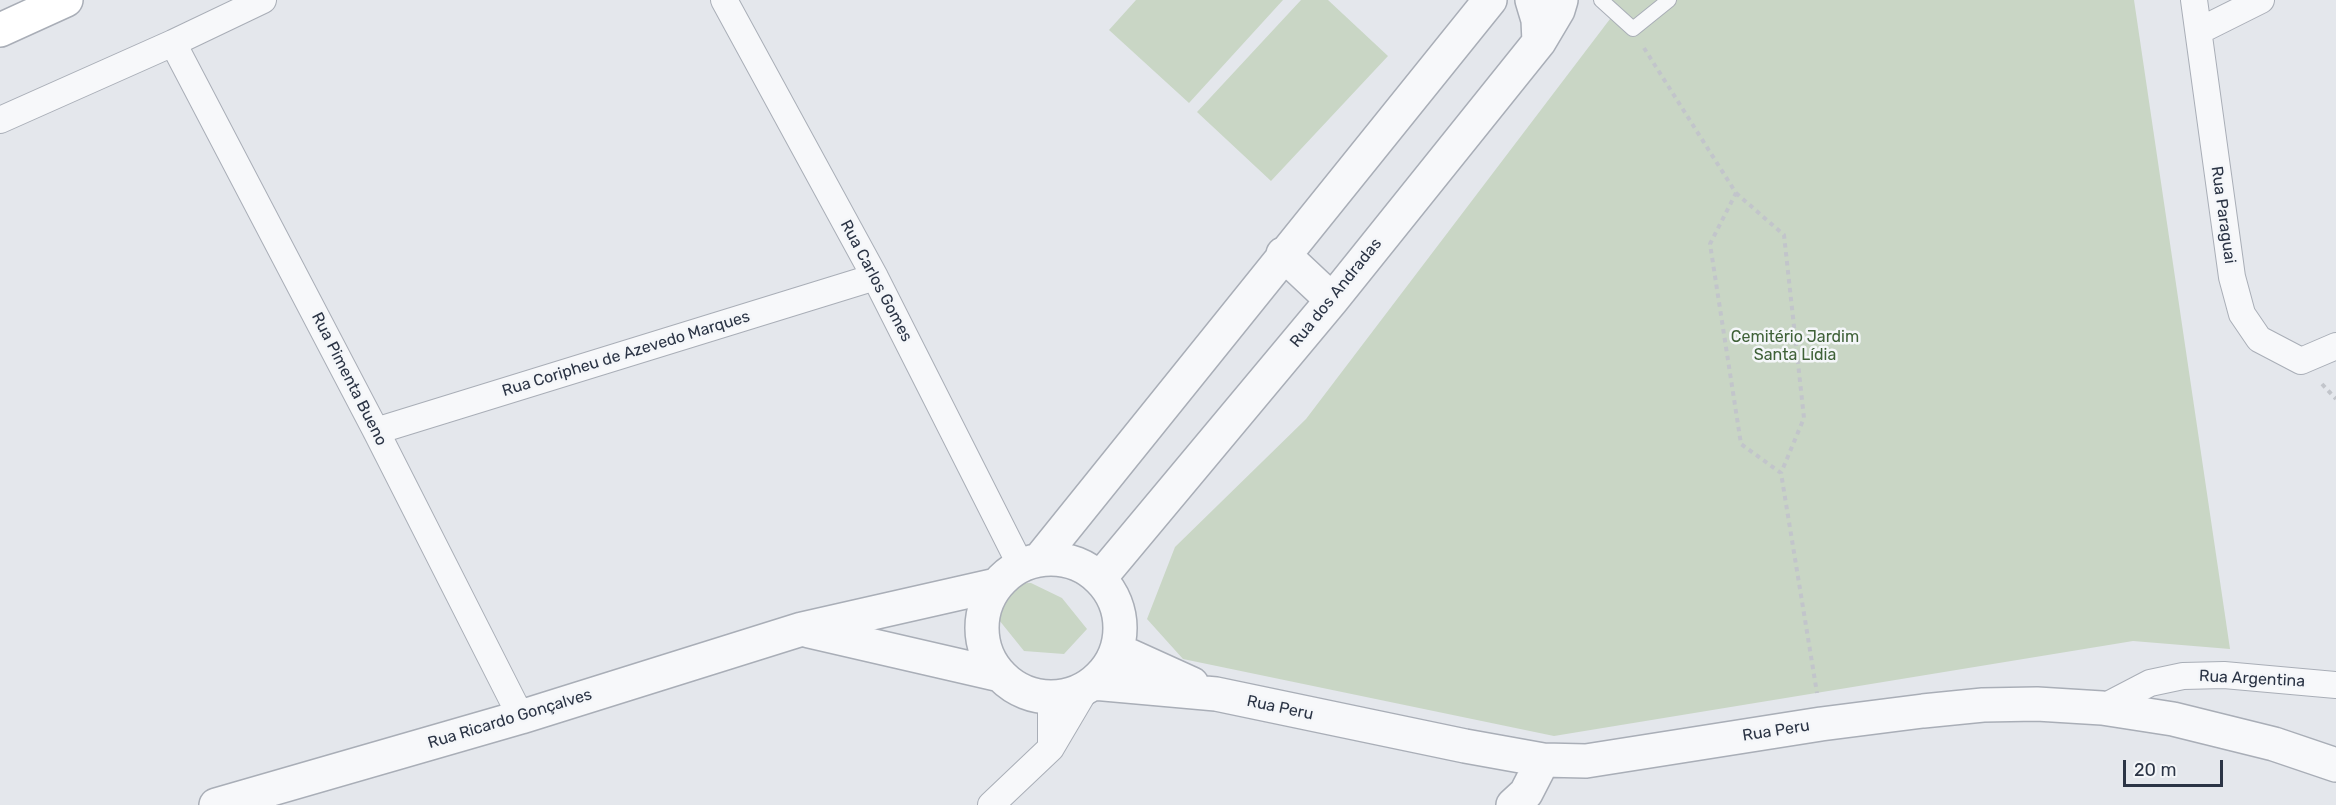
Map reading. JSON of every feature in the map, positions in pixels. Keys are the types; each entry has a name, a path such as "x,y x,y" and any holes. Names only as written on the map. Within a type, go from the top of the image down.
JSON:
{"main road":[{"path":"0,30 66,0"}],"street":[{"path":"0,120 263,0"},
{"name":"Rua Carlos Gomes","path":"724,0 875,278 1019,570"},
{"path":"1090,686 1075,693 1051,698 1032,695 1014,687 1000,675 989,658 983,640 982,621 987,602 1019,570 1283,254 1490,0"},
{"path":"1532,0 1538,20 1539,42"},
{"name":"Rua dos Andradas","path":"1100,579 1332,300 1539,42 1558,10 1561,0"},
{"name":"Rua Paraguai","path":"2194,0 2232,277 2242,314 2259,339 2301,361 2336,346"},
{"path":"2199,31 2261,0"},
{"name":"Rua Pimenta Bueno","path":"173,43 376,431 521,717"},
{"path":"1283,254 1332,300"},
{"name":"Rua Coripheu de Azevedo Marques","path":"376,431 875,278"},
{"path":"996,803 1051,748 1090,686 1107,669 1117,650 1120,631 1119,612 1112,594 1100,579 1082,566 1062,559 1019,570"},
{"name":"Rua Ricardo Gonçalves","path":"216,805 521,717 802,629 1019,570"},
{"path":"802,629 1000,675"},
{"name":"Rua Peru","path":"1117,650 1216,694"},
{"name":"Rua Argentina","path":"2102,708 2150,683 2182,676 2224,675 2336,685"},
{"name":"Rua Peru","path":"1090,686 1216,694 1543,760 1586,761 1821,724 1983,705 2037,704 2102,708 2173,719 2274,744 2336,765"},
{"path":"1051,698 1051,748"},
{"path":"1513,805 1526,793 1543,760"}],"lane":[{"path":"1601,0 1633,29 1669,0"}],"path":[{"path":"1633,29 1736,193 1784,235 1804,418 1781,473 1821,724"},
{"path":"1736,193 1710,244 1741,444 1781,473"}],"green space":[{"path":"1136,0 1283,0 1189,103 1109,30"},
{"path":"1301,0 1328,0 1388,56 1271,181 1197,112"},
{"name":"Cemitério Jardim Santa Lídia","path":"1609,0 2134,0 2230,649 2133,641 1554,736 1183,659 1147,619 1175,547 1306,419 1613,15"},
{"path":"1031,583 1062,598 1087,629 1064,654 1024,651 999,620 991,597 997,584"}]}
